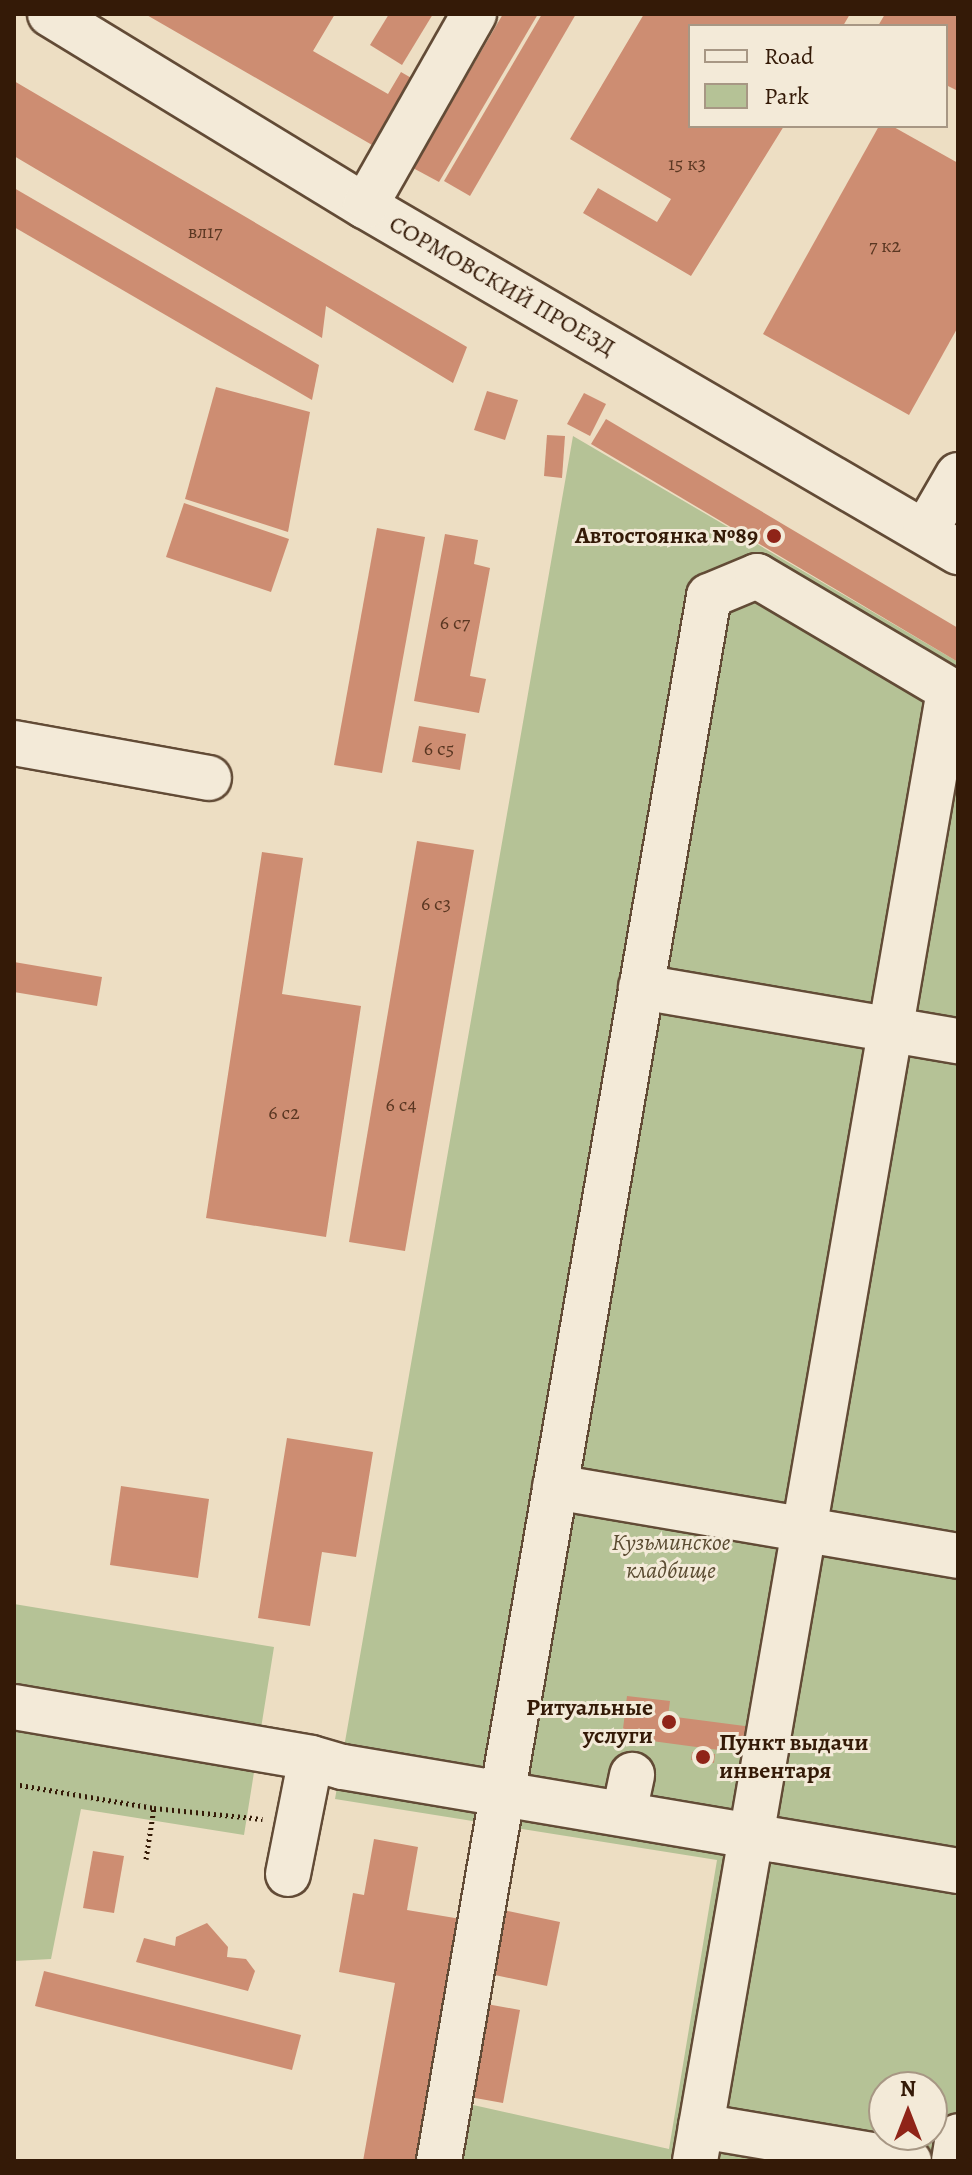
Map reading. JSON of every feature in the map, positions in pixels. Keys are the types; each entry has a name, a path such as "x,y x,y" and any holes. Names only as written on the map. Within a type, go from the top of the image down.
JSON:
{"street":[{"name":"СОРМОВСКИЙ ПРОЕЗД","path":"50,14 365,206 942,542"},
{"path":"365,206 474,14"},
{"path":"942,542 958,475"},
{"path":"439,2161 709,596 757,576 954,692 890,1030 698,2143 909,2161"},
{"path":"14,743 209,778"},
{"path":"641,987 958,1041"},
{"path":"555,1487 958,1556"},
{"path":"14,1707 502,1794 628,1794 751,1835 958,1871"},
{"path":"288,1874 311,1758"},
{"path":"954,2161 958,2136"}],"path":[{"path":"14,1784 154,1808 299,1823"},
{"path":"146,1859 154,1808"}],"green space":[{"name":"Кузьминское кладбище","path":"573,436 958,662 958,2161 430,2161 442,2098 669,2149 717,1860 335,1799"},
{"path":"14,1604 274,1647 244,1835 81,1809 51,1959 14,1961"}],"building":[{"path":"145,14 335,14 313,51 388,94 401,72 425,86 386,153"},
{"path":"389,14 433,14 402,65 370,45"},
{"path":"503,14 538,14 439,182 413,168"},
{"path":"542,14 576,14 470,196 444,181"},
{"path":"644,14 850,14 844,24 688,24 688,128 783,128 691,276 583,213 598,188 657,222 671,199 570,139"},
{"path":"885,14 958,16 958,91 948,86 948,24 879,24"},
{"path":"14,81 467,347 453,383 326,306 322,338 14,156"},
{"path":"878,128 896,128 958,163 958,327 909,415 763,334"},
{"path":"14,188 319,365 312,400 14,227"},
{"path":"216,387 310,412 288,532 185,499"},
{"path":"487,391 518,400 505,440 474,430"},
{"path":"584,393 606,404 590,436 567,424"},
{"name":"Автостоянка №89","path":"606,419 958,628 958,662 591,444"},
{"path":"547,435 565,436 562,478 544,476"},
{"path":"184,503 289,539 271,592 166,557"},
{"path":"377,528 425,537 382,773 334,765"},
{"path":"445,534 478,540 474,564 490,568 470,676 486,679 479,713 414,701"},
{"path":"419,726 466,734 460,770 412,762"},
{"path":"417,841 474,850 405,1251 349,1242"},
{"path":"262,852 303,858 282,994 361,1006 326,1237 206,1218"},
{"path":"14,962 102,977 97,1006 14,992"},
{"path":"287,1438 373,1452 356,1557 322,1552 310,1626 258,1618"},
{"path":"121,1486 209,1499 198,1578 110,1565"},
{"name":"Ритуальные услуги","path":"627,1696 670,1701 668,1716 760,1728 756,1755 622,1737"},
{"name":"Пункт выдачи инвентаря","path":"692,1752 715,1754 714,1763 691,1760"},
{"path":"374,1839 418,1847 407,1910 467,1920 424,2161 363,2161 395,1983 339,1972 353,1893 364,1895"},
{"path":"93,1851 124,1856 114,1913 83,1908"},
{"path":"503,1910 560,1922 547,1986 490,1974"},
{"path":"207,1923 228,1947 227,1957 246,1959 255,1971 248,1991 136,1962 144,1938 175,1946 176,1937"},
{"path":"44,1971 301,2035 292,2070 35,2006"},
{"path":"481,2003 520,2010 503,2103 464,2096"}],"place":[{"name":"Автостоянка №89","path":"774,536"},
{"name":"Ритуальные услуги","path":"669,1722"},
{"name":"Пункт выдачи инвентаря","path":"703,1757"}]}
